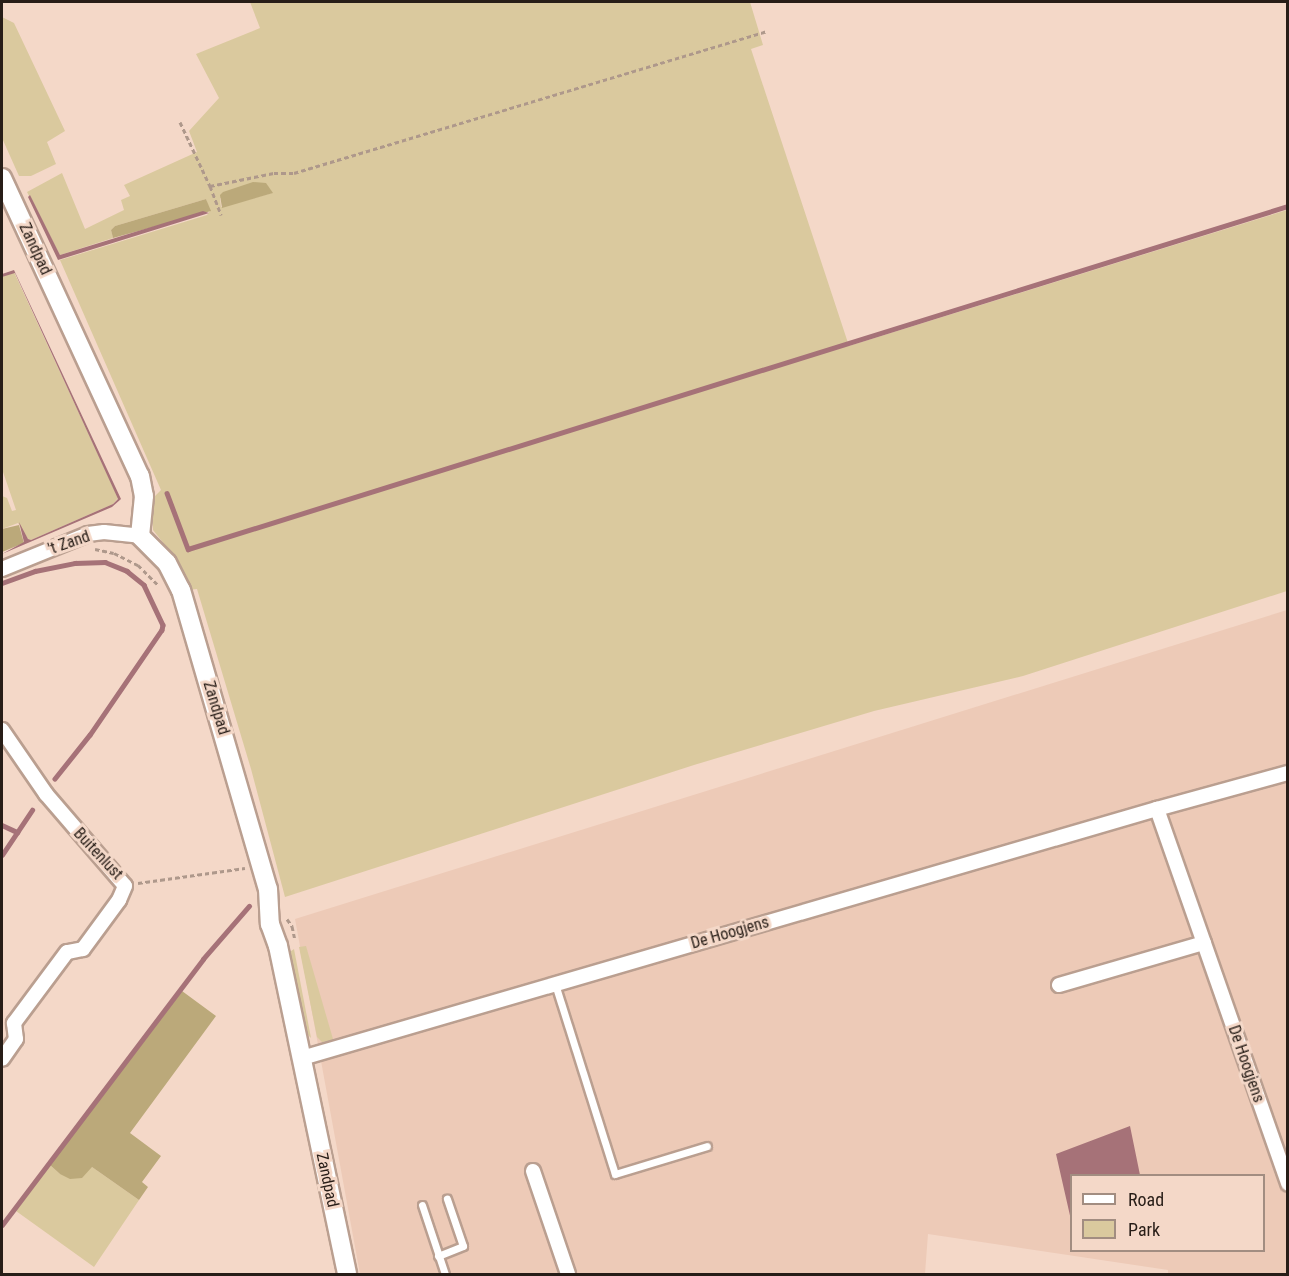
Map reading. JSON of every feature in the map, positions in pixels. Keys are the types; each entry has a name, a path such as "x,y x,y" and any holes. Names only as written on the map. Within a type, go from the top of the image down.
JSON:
{"street":[{"name":"Zandpad","path":"2,177 140,476 144,496 140,536 167,563 181,590 268,889 270,924 278,945 347,1275"},
{"name":"'t Zand","path":"2,569 88,534 104,532 140,536"},
{"name":"Buitenlust","path":"2,730 21,762 56,807 124,882 123,893 82,949 67,952 14,1023 16,1039 2,1059"},
{"name":"De Hoogjens","path":"302,1058 1287,773"},
{"name":"De Hoogjens","path":"1157,809 1287,1184"},
{"path":"1059,985 1204,943"},
{"path":"533,1171 568,1275"}],"lane":[{"path":"555,984 615,1174 707,1146"},
{"path":"438,1256 463,1246 447,1199"},
{"path":"422,1205 444,1275"}],"path":[{"path":"210,186 274,173 294,173 767,31"},
{"path":"180,122 221,215"},
{"path":"121,556 146,571 159,587"},
{"path":"124,882 159,882 246,868"}],"shaded area":[{"path":"253,182 266,183 273,193 222,208 220,195 223,192"},
{"path":"30,195 60,255 203,211 209,213 58,260 28,197"},
{"path":"206,199 211,211 113,238 111,230 115,226"},
{"path":"14,270 121,499 112,507 2,554 24,542 19,522 28,539 31,540 113,504 118,499 15,273 2,277 2,274"},
{"path":"19,525 24,543 2,552 2,529"},
{"path":"1287,610 1287,1274 1168,1274 1168,1270 928,1234 925,1274 360,1274 295,919"},
{"path":"182,991 216,1016 130,1133 161,1156 142,1182 148,1187 139,1200 92,1167 82,1178 70,1179 60,1174 50,1165"},
{"path":"1130,1126 1140,1174 1070,1174 1070,1216 1056,1154"}],"green space":[{"path":"250,2 750,2 763,45 751,49 849,346 1287,210 1287,591 1023,676 874,711 694,765 285,897 251,769 197,589 188,590 177,560 153,530 152,499 161,490 60,260 207,215 210,211 206,199 115,226 111,230 113,238 60,255 27,192 62,173 85,229 124,210 121,200 130,196 124,185 197,152 189,131 219,98 196,54 260,28","holes":["272,193 221,207 220,198"]},
{"path":"2,17 14,23 65,131 47,142 56,164 31,176 19,176 2,138"},
{"path":"14,272 118,498 113,504 31,540 18,523 2,529 2,496 7,498 12,511 16,510 2,469 2,277"},
{"path":"306,946 332,1041 322,1042 317,1037 299,947"},
{"path":"294,949 311,1038 304,1031 287,954"},
{"path":"50,1165 60,1174 92,1167 139,1200 94,1267 16,1211"}],"waterway":[{"path":"167,493 188,549 1288,206"},
{"path":"2,583 35,571 75,563 105,562 127,571 144,585 163,625 162,630 90,735 55,779"},
{"path":"2,855 32,810"},
{"path":"2,825 17,832"},
{"path":"2,1225 203,959 249,906"}]}
